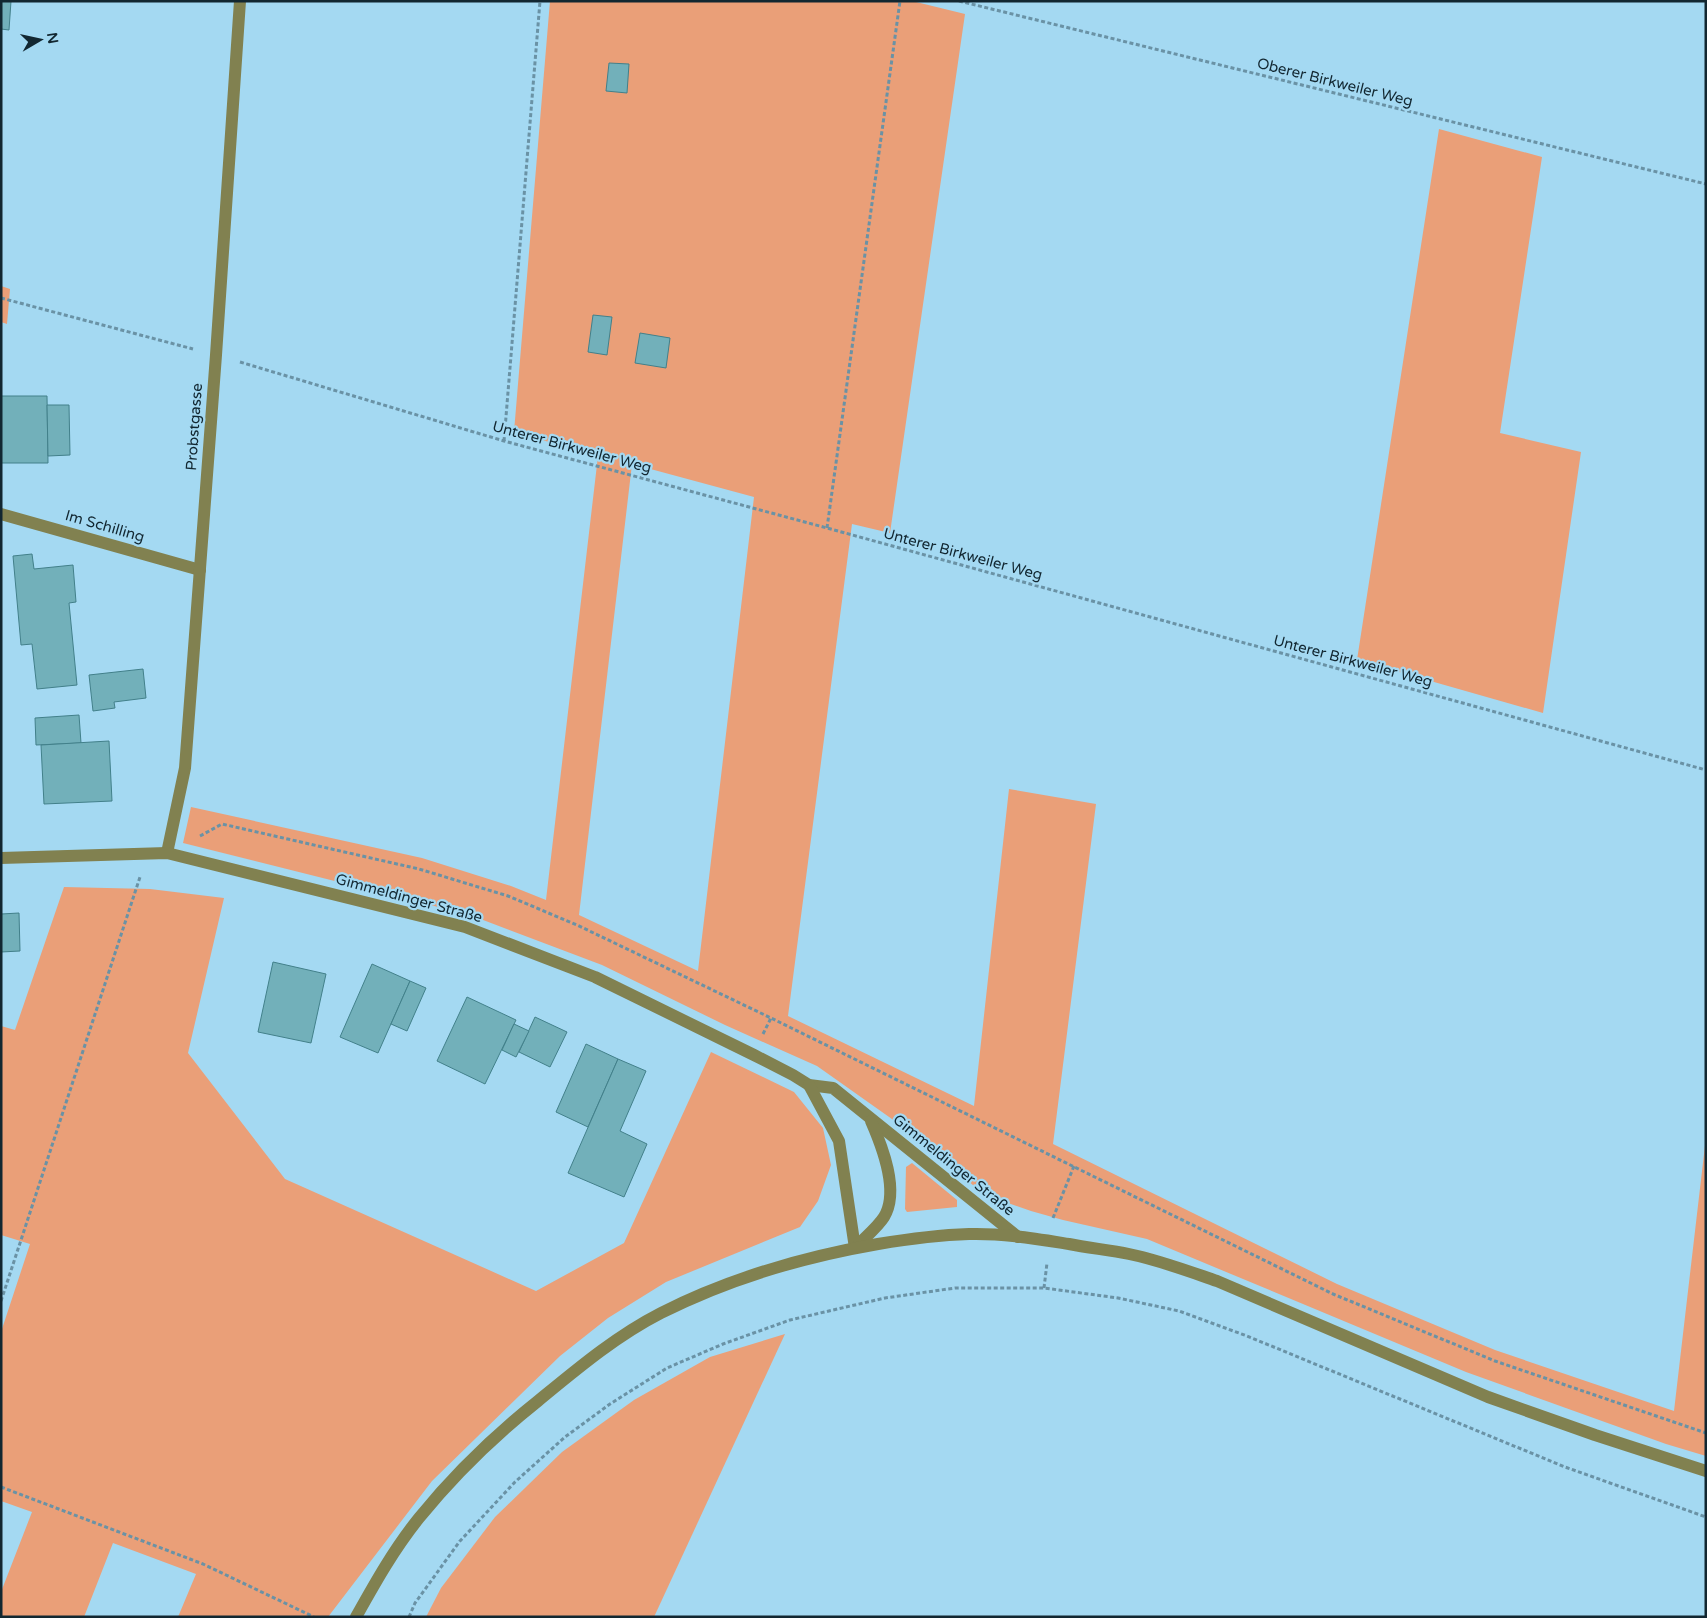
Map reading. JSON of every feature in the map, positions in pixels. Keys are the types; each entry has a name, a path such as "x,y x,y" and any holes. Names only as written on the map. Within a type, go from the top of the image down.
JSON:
{"street":[{"name":"Probstgasse","path":"167,854 185,768 240,1"},
{"name":"Im Schilling","path":"1,514 200,570"},
{"name":"Gimmeldinger Straße","path":"1,858 167,854 465,927 595,977 754,1055 809,1085 833,1088 1018,1237"},
{"path":"809,1085 839,1141 855,1248"},
{"name":"Gimmeldinger Straße","path":"855,1248 884,1216 890,1201 890,1185 884,1149 870,1118"},
{"path":"356,1617 384,1567 418,1519 464,1466 515,1420 592,1356 660,1313 714,1289 778,1266 805,1259 921,1237 971,1234 1018,1237 1130,1254 1178,1267 1217,1281 1488,1397 1595,1435 1706,1471"}],"path":[{"path":"504,441 540,1"},
{"path":"827,528 900,1"},
{"name":"Oberer Birkweiler Weg","path":"960,1 1706,184"},
{"name":"Unterer Birkweiler Weg","path":"1,298 216,355 504,441 1706,770"},
{"path":"167,854 222,824 419,869 508,896 577,925 1333,1294 1495,1361 1706,1432"},
{"path":"1,1301 148,854"},
{"path":"409,1617 414,1603 460,1541 515,1482 564,1436 610,1404 668,1368 723,1344 790,1320 885,1298 955,1288 1044,1288 1118,1298 1179,1312 1247,1336 1565,1467 1706,1517"},
{"path":"1,1487 203,1564 314,1617"}],"shaded area":[{"path":"550,1 912,1 965,14 890,533 852,524 788,1016 974,1106 1009,789 1096,804 1053,1144 1337,1284 1495,1350 1674,1411 1706,1137 1706,1456 1666,1444 1466,1372 1147,1239 1063,1220 985,1195 899,1124 817,1066 725,1025 602,965 470,915 183,843 191,807 422,858 511,886 546,900 598,456 514,432","holes":["632,464 754,497 698,971 579,915"]},
{"path":"1439,129 1542,157 1500,433 1581,452 1543,713 1357,660"},
{"path":"1,286 10,289 7,324 1,322"},
{"path":"64,887 150,889 224,898 188,1053 285,1179 536,1291 624,1243 711,1052 794,1092 823,1128 831,1165 818,1201 800,1227 666,1282 608,1318 560,1356 432,1481 328,1617 178,1617 196,1574 113,1543 84,1617 1,1617 1,1592 32,1512 1,1501 1,1332 30,1244 1,1235 1,1026 15,1030"},
{"path":"912,1163 957,1200 957,1207 907,1212 905,1209 906,1167"},
{"path":"785,1334 654,1617 426,1617 441,1588 495,1517 562,1452 634,1400 710,1357"}],"building":[{"path":"1,1 11,1 9,30 1,29"},
{"path":"609,63 629,64 627,93 606,91"},
{"path":"593,315 612,317 607,355 588,352"},
{"path":"640,333 670,338 666,368 635,363"},
{"path":"1,396 47,396 48,463 1,463"},
{"path":"47,405 69,405 70,455 48,456"},
{"path":"32,554 34,569 73,565 76,602 69,603 77,685 37,689 32,644 21,645 13,556"},
{"path":"143,669 146,698 114,702 115,708 93,711 89,675"},
{"path":"79,715 81,743 36,745 35,718"},
{"path":"109,741 112,801 44,804 41,745"},
{"path":"19,913 20,951 1,952 1,914"},
{"path":"273,962 326,974 311,1043 258,1032"},
{"path":"372,964 410,981 378,1053 340,1037"},
{"path":"410,981 426,988 407,1031 391,1024"},
{"path":"467,997 516,1020 485,1084 437,1061"},
{"path":"535,1017 567,1032 550,1067 519,1052"},
{"path":"514,1024 529,1031 516,1057 502,1050"},
{"path":"586,1044 618,1059 588,1127 556,1112"},
{"path":"618,1059 646,1071 620,1131 647,1144 624,1197 568,1173"}]}
